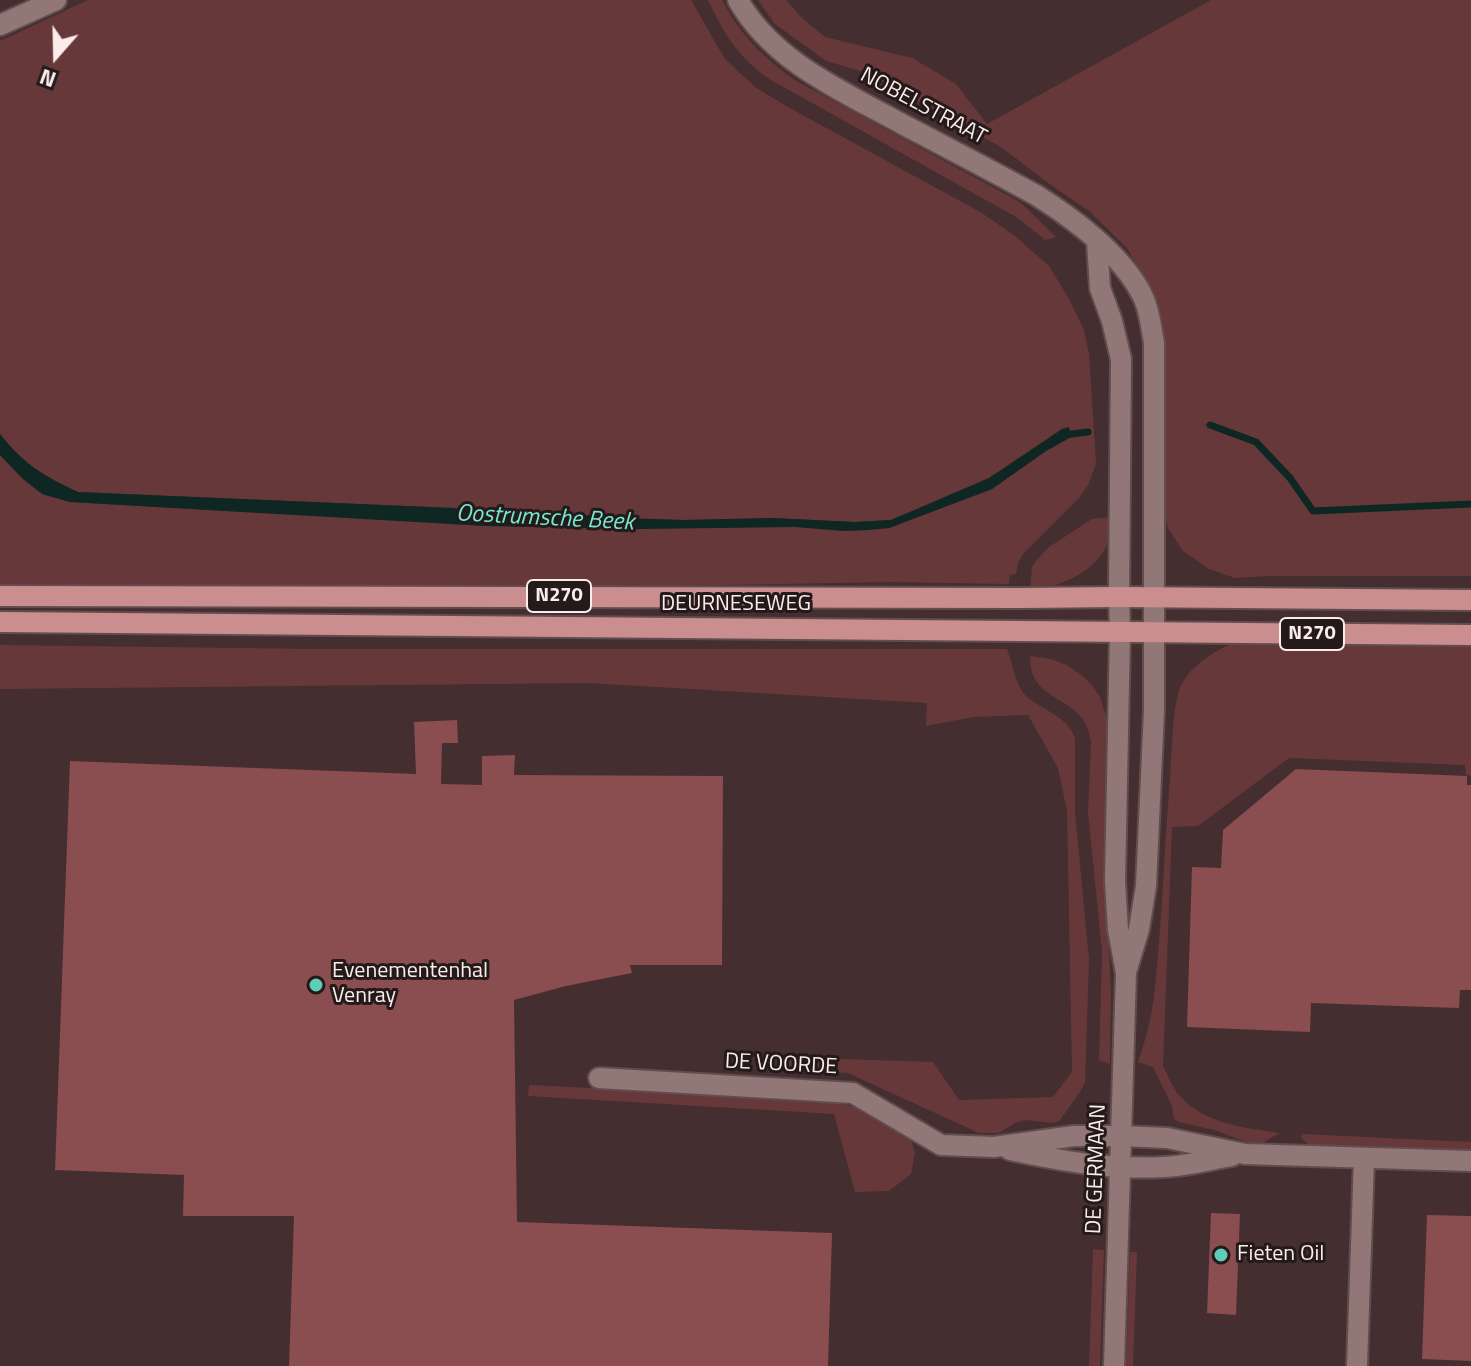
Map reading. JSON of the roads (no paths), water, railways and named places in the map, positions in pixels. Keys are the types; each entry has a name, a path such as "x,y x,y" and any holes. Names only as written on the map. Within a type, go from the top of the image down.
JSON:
{"main road":[{"name":"DEURNESEWEG","path":"0,596 1471,600"},
{"name":"DEURNESEWEG","path":"0,622 1471,635"}],"street":[{"path":"0,25 56,0"},
{"name":"NOBELSTRAAT","path":"738,0 762,34 799,64 853,97 1036,195 1074,220 1135,281 1145,301 1154,342 1153,632"},
{"path":"1097,242 1100,288 1121,359 1119,597"},
{"name":"DE GERMAAN","path":"1114,1366 1126,973 1118,930 1115,881 1119,597"},
{"name":"DE GERMAAN","path":"1126,973 1139,929 1146,886 1154,711 1153,632"},
{"name":"DE VOORDE","path":"599,1078 853,1093 941,1145 994,1147 1073,1164 1166,1167 1245,1154"},
{"name":"DE VOORDE","path":"994,1147 1074,1136 1122,1136 1167,1138 1245,1154 1471,1161"},
{"path":"1357,1366 1364,1158"}],"water":[{"path":"1069,427 1071,437 992,489 889,528 845,531 796,527 640,529 485,526 70,502 42,494 0,455 0,434 35,468 78,492 547,512 620,518 773,518 855,522 891,520 989,478"}],"waterway":[{"name":"Oostrumsche Beek","path":"1210,425 1256,442 1290,478 1313,511 1471,504"},
{"name":"Oostrumsche Beek","path":"1063,435 1088,432"}],"place":[{"name":"Evenementenhal Venray","path":"316,985"},
{"name":"Fieten Oil","path":"1221,1255"}]}
